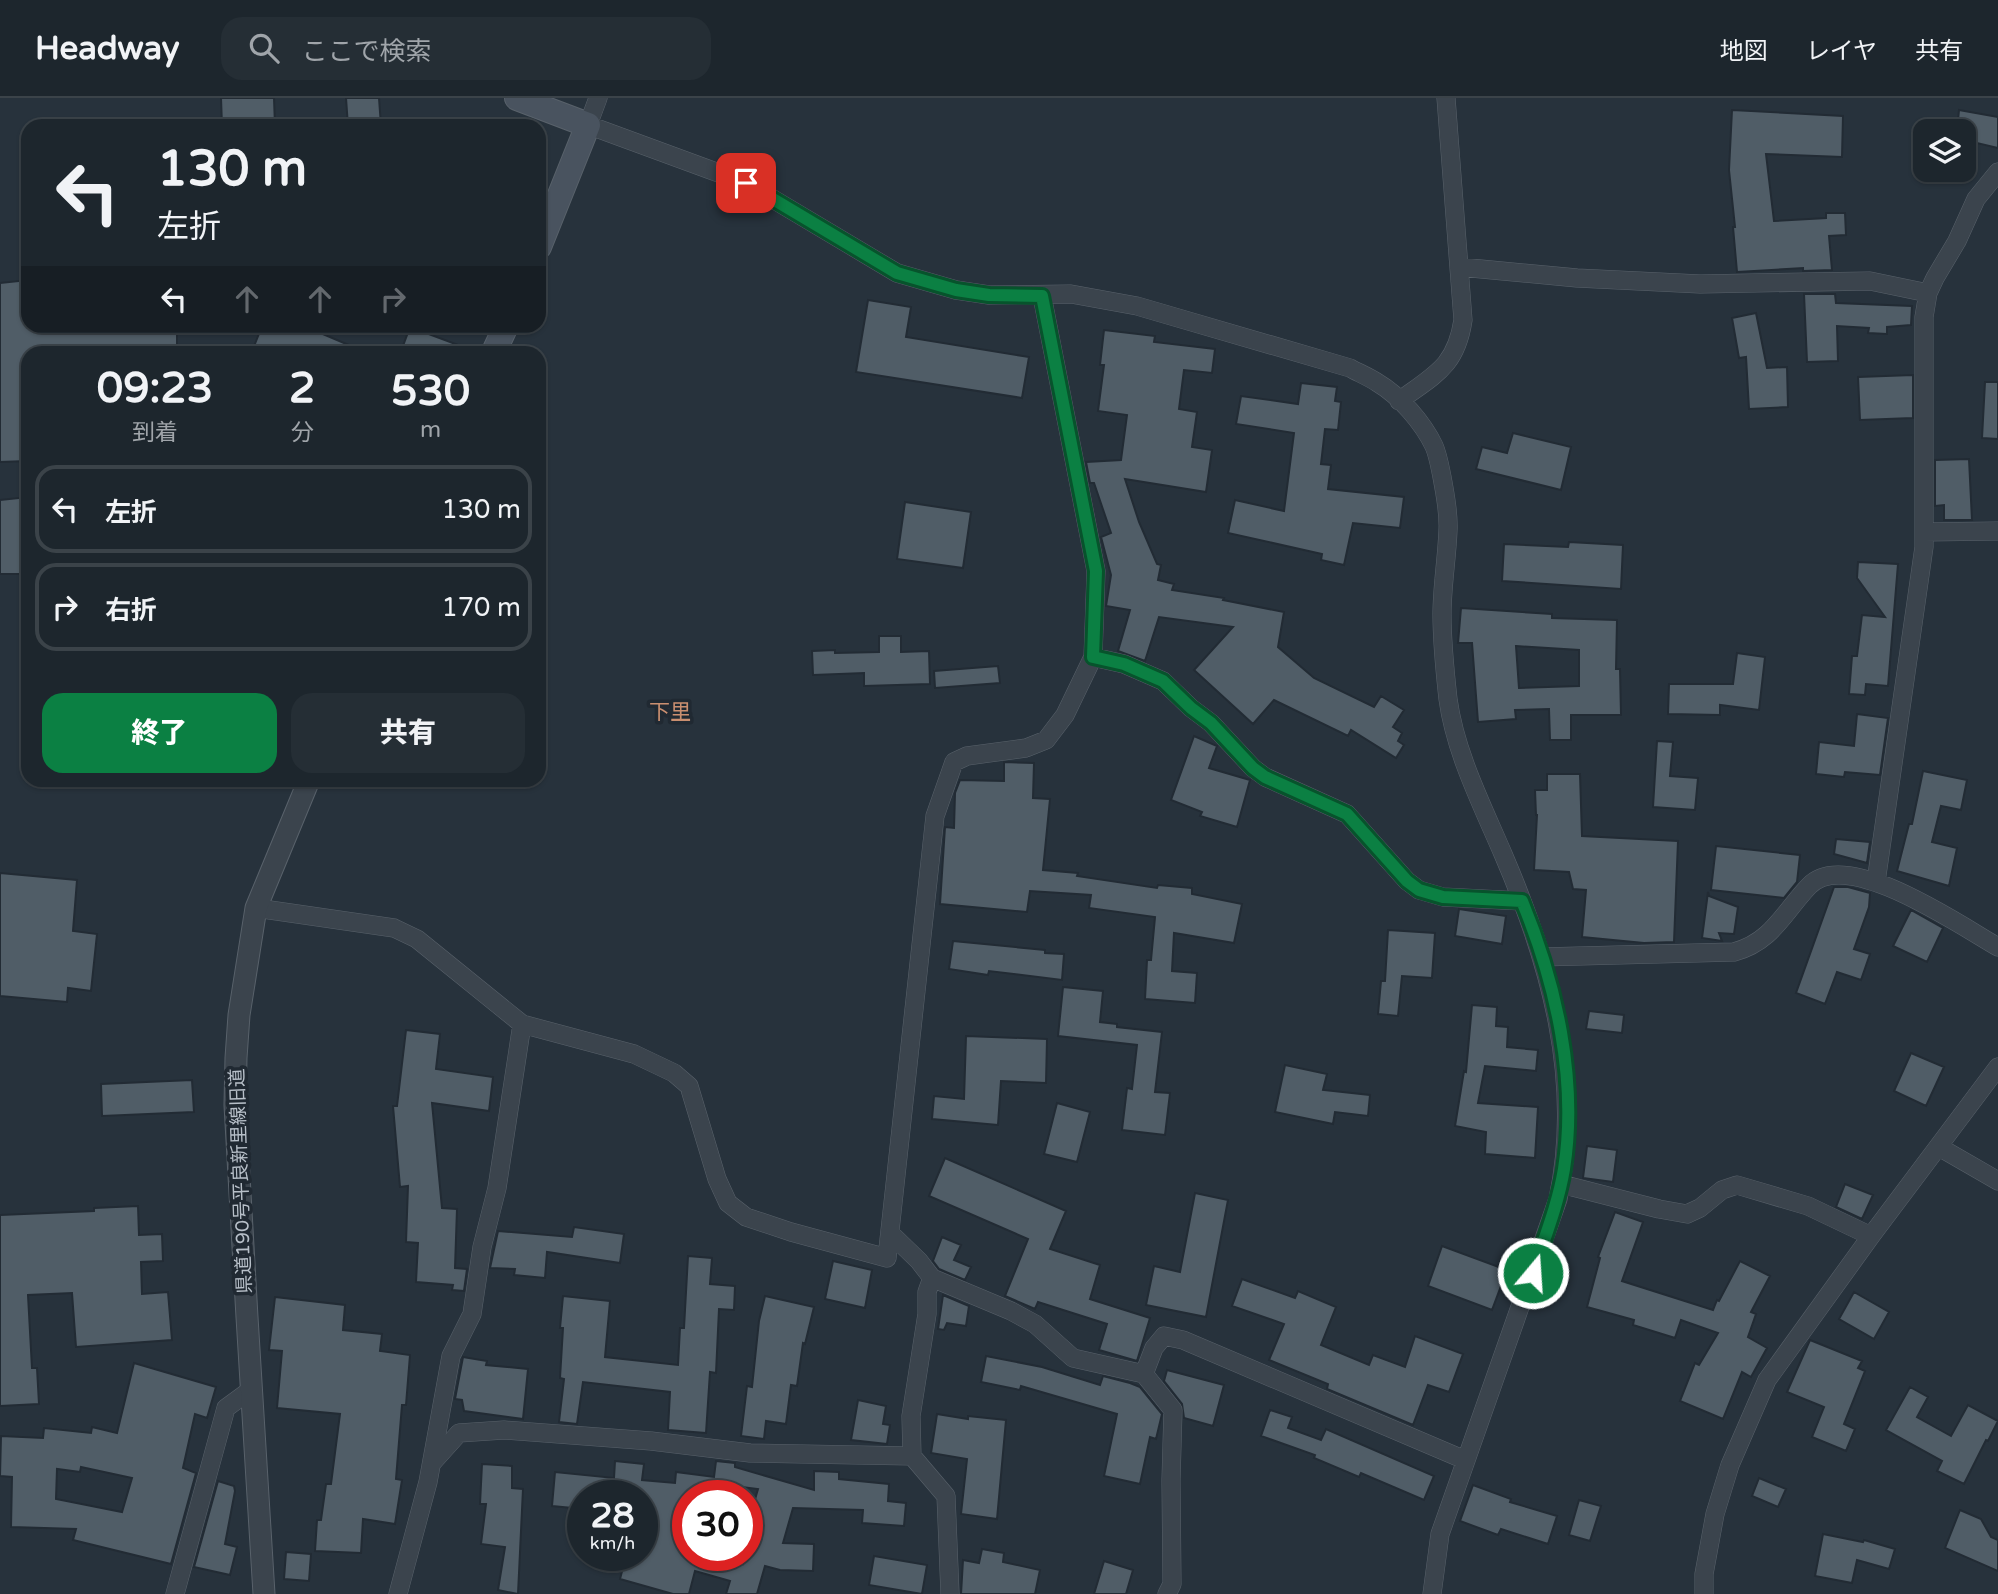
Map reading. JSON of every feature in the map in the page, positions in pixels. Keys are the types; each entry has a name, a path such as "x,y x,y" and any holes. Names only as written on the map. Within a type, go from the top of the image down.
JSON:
{"main road":[{"path":"517,98 588,125 546,230"}],"street":[{"path":"598,98 588,125 746,183 897,273 956,290 989,295 1071,294 1115,302 1224,330 1350,368 1380,383 1418,422 1434,447 1446,502 1448,527 1442,615 1448,699 1453,724 1477,794 1522,901 1541,957 1556,1013 1567,1090 1567,1128 1561,1184 1533,1273 1440,1534 1432,1594"},
{"path":"1399,401 1449,362 1460,341 1463,320 1460,267 1446,98"},
{"path":"1876,882 1924,547 1924,317 1928,293 1957,241 1976,199 1998,172"},
{"path":"1460,267 1577,278 1700,284 1870,281 1928,293"},
{"path":"256,908 394,928 417,939 522,1024 634,1054 674,1073 689,1086 717,1179 728,1203 746,1217 887,1258 934,816 948,775 954,762 967,755 1026,748 1046,740 1065,715 1093,657 1096,571 1042,296"},
{"path":"1924,532 1998,531"},
{"path":"1093,657 1124,664 1163,681 1211,723 1253,768 1265,777 1347,814 1407,881 1419,890 1443,897 1522,901"},
{"name":"県道190号平良新里線旧道","path":"264,1594 235,1105 236,1058 239,1015 256,908 306,787"},
{"path":"1541,957 1734,952 1747,948 1768,935 1811,883 1828,875 1849,875 1876,882 1916,900 1998,947"},
{"path":"398,1594 432,1463 451,1356 472,1314 482,1247 496,1188 522,1024"},
{"path":"1704,1594 1704,1574 1715,1514 1730,1465 1767,1380 1998,1067"},
{"path":"1939,1147 1998,1181"},
{"path":"1561,1184 1687,1214 1700,1208 1722,1189 1737,1185 1808,1206 1871,1236"},
{"path":"890,1233 932,1278 1035,1324 1073,1358 1144,1374 1173,1410 1172,1584 1167,1594"},
{"path":"932,1278 927,1292 927,1314 911,1416 912,1456 946,1496 950,1594"},
{"path":"1144,1374 1154,1348 1164,1336 1183,1340 1465,1460"},
{"path":"174,1594 226,1408 252,1389"},
{"path":"432,1463 459,1433 504,1430 650,1441 750,1453 912,1456"}],"building":[{"path":"221,98 274,98 275,119 222,119"},
{"path":"346,98 379,98 380,119 348,119"},
{"path":"1732,110 1843,116 1842,157 1766,154 1774,221 1826,218 1826,213 1845,213 1846,235 1829,236 1832,270 1803,271 1803,268 1737,272 1729,170"},
{"path":"1959,110 1998,117 1998,148 1976,143 1976,119 1958,119"},
{"path":"21,281 21,333 177,333 177,346 21,346 21,461 0,462 0,283"},
{"path":"1804,294 1835,294 1836,303 1912,306 1911,325 1887,327 1887,334 1868,333 1869,328 1837,326 1838,361 1807,362"},
{"path":"868,300 911,307 906,337 1029,357 1022,398 856,372"},
{"path":"1756,313 1767,368 1787,367 1788,407 1749,409 1746,357 1739,358 1732,318"},
{"path":"1104,330 1155,336 1154,342 1215,349 1212,373 1184,370 1179,409 1197,412 1192,447 1212,450 1206,492 1125,479 1139,522 1157,564 1161,565 1158,580 1174,584 1172,590 1224,598 1223,600 1284,612 1278,647 1314,678 1374,707 1381,696 1404,710 1393,727 1402,733 1398,741 1404,745 1396,758 1351,730 1348,736 1274,700 1253,724 1194,670 1233,627 1159,617 1145,661 1118,651 1130,610 1106,606 1111,575 1101,537 1111,533 1094,483 1090,483 1086,462 1121,460 1127,415 1098,411 1104,365 1100,365"},
{"path":"259,333 320,333 351,346 254,346"},
{"path":"408,333 426,333 461,346 403,346"},
{"path":"1913,375 1913,418 1860,420 1858,377"},
{"path":"1985,382 1998,382 1998,439 1982,438"},
{"path":"1301,383 1337,387 1335,401 1341,402 1338,430 1325,429 1321,464 1331,465 1328,489 1404,497 1400,528 1353,523 1344,565 1321,560 1322,554 1228,533 1235,500 1284,511 1294,433 1236,424 1241,396 1298,404"},
{"path":"1513,433 1571,447 1561,490 1476,469 1482,447 1507,453"},
{"path":"1969,459 1972,520 1944,520 1944,505 1935,506 1935,460"},
{"path":"21,498 21,574 0,574 0,500"},
{"path":"905,502 971,512 963,568 897,559"},
{"path":"1569,542 1623,545 1621,589 1502,581 1504,544 1568,547"},
{"path":"1858,562 1898,564 1888,686 1866,684 1865,695 1849,694 1852,656 1857,656 1862,615 1885,617 1857,578"},
{"path":"1461,608 1552,614 1552,618 1617,620 1616,669 1620,669 1621,715 1571,715 1571,740 1550,740 1549,709 1515,710 1516,719 1478,722 1472,643 1458,643","holes":["1516,646 1579,650 1579,686 1519,688"]},
{"path":"879,636 901,636 901,652 929,651 930,684 864,686 864,673 813,675 812,651 879,652"},
{"path":"1737,653 1765,657 1759,710 1720,705 1720,715 1668,714 1669,684 1733,684"},
{"path":"998,666 1000,683 935,688 934,671"},
{"path":"1857,714 1888,718 1880,775 1845,772 1844,777 1816,774 1819,742 1854,746"},
{"path":"1194,736 1217,746 1209,768 1250,780 1237,827 1200,816 1202,812 1171,800"},
{"path":"1657,741 1673,742 1670,776 1698,778 1695,810 1653,807"},
{"path":"1004,762 1034,763 1033,798 1050,799 1043,870 1078,873 1077,876 1157,888 1158,885 1192,888 1192,894 1242,904 1234,943 1174,933 1172,971 1197,973 1195,1003 1145,999 1147,960 1151,960 1155,917 1089,908 1091,895 1030,891 1027,912 940,904 945,827 954,828 955,793 960,780 1004,781"},
{"path":"1923,771 1967,780 1961,810 1941,806 1932,842 1957,848 1949,886 1897,871 1909,824 1912,824"},
{"path":"1547,774 1580,774 1582,836 1678,841 1674,942 1644,943 1582,937 1586,890 1573,889 1569,872 1534,870 1537,815 1535,790 1547,790"},
{"path":"1836,839 1870,842 1867,863 1834,854"},
{"path":"1716,846 1800,855 1797,882 1784,898 1711,890"},
{"path":"0,873 77,880 73,931 97,934 91,991 68,988 67,1002 0,996"},
{"path":"1834,887 1848,887 1870,893 1869,907 1854,949 1870,954 1861,980 1837,972 1825,1004 1796,993"},
{"path":"1708,892 1709,896 1738,907 1734,934 1719,933 1722,941 1702,938"},
{"path":"1459,909 1506,916 1502,944 1455,936"},
{"path":"1911,910 1943,928 1927,962 1893,946"},
{"path":"1388,930 1435,933 1432,978 1402,976 1398,1016 1378,1014 1381,981 1385,981"},
{"path":"953,941 1064,954 1062,980 989,971 988,975 949,969"},
{"path":"1063,987 1103,991 1100,1022 1117,1024 1117,1027 1162,1032 1155,1092 1170,1093 1165,1135 1122,1130 1127,1088 1132,1089 1137,1045 1058,1036"},
{"path":"1472,1005 1497,1007 1496,1026 1508,1027 1507,1047 1538,1050 1536,1071 1485,1066 1478,1103 1538,1107 1535,1158 1485,1154 1486,1132 1455,1126 1464,1071 1466,1072"},
{"path":"1589,1011 1624,1015 1622,1033 1586,1029"},
{"path":"406,1030 440,1034 436,1069 493,1077 489,1111 432,1103 442,1208 457,1209 455,1268 467,1269 464,1291 452,1290 453,1285 416,1282 418,1243 406,1242 408,1186 400,1187 393,1106 397,1106"},
{"path":"966,1036 1047,1039 1046,1083 1001,1081 998,1125 932,1119 934,1096 964,1099"},
{"path":"1911,1053 1944,1067 1926,1106 1894,1091"},
{"path":"1285,1065 1327,1074 1323,1090 1370,1095 1368,1116 1335,1112 1333,1124 1275,1112"},
{"path":"192,1080 194,1112 102,1116 101,1084"},
{"path":"1057,1103 1090,1112 1077,1162 1044,1154"},
{"path":"1587,1146 1617,1150 1613,1182 1583,1178"},
{"path":"945,1158 1066,1211 1050,1249 1100,1265 1090,1299 1150,1318 1137,1361 1099,1350 1107,1324 1038,1302 1035,1309 1005,1296 1028,1239 929,1196"},
{"path":"1845,1184 1873,1195 1862,1219 1836,1207"},
{"path":"1195,1193 1228,1200 1206,1317 1146,1305 1154,1266 1180,1272"},
{"path":"138,1206 139,1235 162,1234 163,1261 141,1262 142,1294 168,1292 172,1340 76,1347 72,1293 28,1295 32,1368 37,1368 39,1404 0,1406 0,1215 94,1211 94,1208"},
{"path":"1615,1212 1643,1222 1622,1281 1713,1310 1740,1261 1770,1276 1751,1312 1756,1314 1748,1337 1767,1348 1751,1377 1742,1372 1723,1419 1680,1401 1695,1363 1699,1365 1718,1333 1681,1320 1675,1338 1633,1325 1634,1320 1587,1307 1600,1258 1598,1257"},
{"path":"574,1227 624,1234 620,1263 547,1252 545,1278 514,1275 515,1269 490,1268 498,1231 572,1237"},
{"path":"942,1237 961,1245 954,1260 971,1267 965,1280 939,1269 933,1261"},
{"path":"1442,1246 1507,1270 1492,1310 1428,1286"},
{"path":"688,1256 712,1258 710,1284 735,1286 734,1310 719,1309 716,1373 710,1372 706,1433 668,1430 670,1392 583,1382 577,1424 559,1422 564,1379 560,1378 563,1296 610,1301 605,1357 678,1365 680,1328 684,1328"},
{"path":"833,1261 872,1270 865,1308 825,1299"},
{"path":"1242,1279 1295,1298 1298,1291 1336,1307 1321,1345 1369,1365 1373,1355 1405,1367 1415,1336 1463,1354 1449,1392 1428,1385 1413,1425 1327,1389 1328,1384 1269,1360 1284,1324 1232,1306"},
{"path":"1854,1292 1889,1312 1874,1339 1839,1319"},
{"path":"943,1295 969,1306 966,1326 947,1323 944,1330 938,1329"},
{"path":"765,1296 814,1307 805,1344 803,1343 797,1386 791,1385 786,1424 766,1421 764,1439 741,1436 747,1386 752,1387 759,1321"},
{"path":"275,1297 345,1305 343,1330 382,1334 380,1351 410,1355 406,1405 402,1405 396,1479 402,1480 395,1524 363,1519 361,1553 315,1551 317,1520 321,1520 326,1484 331,1484 340,1414 277,1408 282,1351 269,1350"},
{"path":"1810,1340 1862,1361 1858,1368 1865,1371 1844,1424 1855,1429 1846,1451 1812,1437 1824,1407 1787,1392"},
{"path":"986,1356 1042,1367 1100,1385 1103,1376 1140,1387 1162,1414 1156,1439 1150,1437 1140,1484 1104,1476 1117,1414 1021,1386 1020,1390 981,1382"},
{"path":"463,1357 487,1361 486,1365 528,1369 523,1419 464,1411 462,1400 455,1399"},
{"path":"134,1363 216,1387 207,1418 195,1414 183,1468 196,1473 171,1564 73,1540 76,1529 11,1527 12,1477 0,1476 1,1436 43,1438 44,1428 91,1433 92,1427 117,1433","holes":["81,1467 132,1478 122,1512 56,1499 57,1469 80,1472"]},
{"path":"1167,1370 1224,1385 1213,1426 1184,1418 1182,1404 1164,1381"},
{"path":"1910,1387 1928,1397 1917,1417 1951,1436 1968,1405 1998,1421 1964,1484 1937,1471 1942,1461 1886,1430"},
{"path":"858,1400 886,1406 883,1424 890,1425 887,1444 851,1440"},
{"path":"1270,1410 1292,1417 1288,1428 1321,1440 1326,1429 1434,1476 1424,1500 1361,1473 1359,1477 1314,1458 1315,1455 1261,1436"},
{"path":"937,1414 968,1419 968,1416 1006,1420 997,1519 961,1514 967,1459 931,1453"},
{"path":"615,1461 644,1464 642,1480 567,1480 567,1507 552,1506 555,1472 614,1478"},
{"path":"716,1461 735,1463 735,1467 814,1490 814,1471 839,1472 839,1479 889,1484 888,1501 906,1503 904,1526 862,1523 863,1510 793,1508 783,1543 814,1544 813,1571 780,1570 765,1566 757,1594 726,1594 730,1581 695,1571 763,1571 763,1480 675,1480 676,1472 714,1477"},
{"path":"482,1464 512,1466 512,1488 523,1489 518,1594 498,1590 505,1547 481,1544 486,1504 480,1504"},
{"path":"1759,1478 1786,1489 1778,1507 1752,1496"},
{"path":"218,1481 234,1486 235,1491 225,1544 237,1547 230,1575 194,1567"},
{"path":"658,1481 672,1483 672,1571 695,1571 689,1594 673,1594 620,1579 622,1571 658,1571"},
{"path":"1473,1485 1511,1499 1510,1502 1557,1516 1548,1544 1501,1529 1498,1535 1460,1521"},
{"path":"1579,1500 1601,1506 1590,1541 1569,1535"},
{"path":"1960,1510 1981,1519 1991,1537 1998,1540 1998,1571 1945,1548"},
{"path":"1823,1534 1863,1542 1864,1540 1895,1549 1889,1569 1857,1560 1852,1583 1815,1576"},
{"path":"982,1549 1004,1553 1003,1562 1040,1570 1035,1594 961,1594 963,1560 979,1563"},
{"path":"286,1552 311,1554 309,1581 284,1579"},
{"path":"874,1556 927,1565 922,1594 869,1585"},
{"path":"1104,1561 1133,1570 1126,1594 1094,1594"}],"district":[{"name":"下里","path":"670,712"}],"route":[{"path":"746,183 897,273 956,290 989,295 1042,296 1096,571 1093,657 1124,664 1163,681 1211,723 1253,768 1265,777 1347,814 1407,881 1419,890 1443,897 1522,901 1556,1013 1567,1090 1564,1168 1558,1199 1533,1273"}]}
